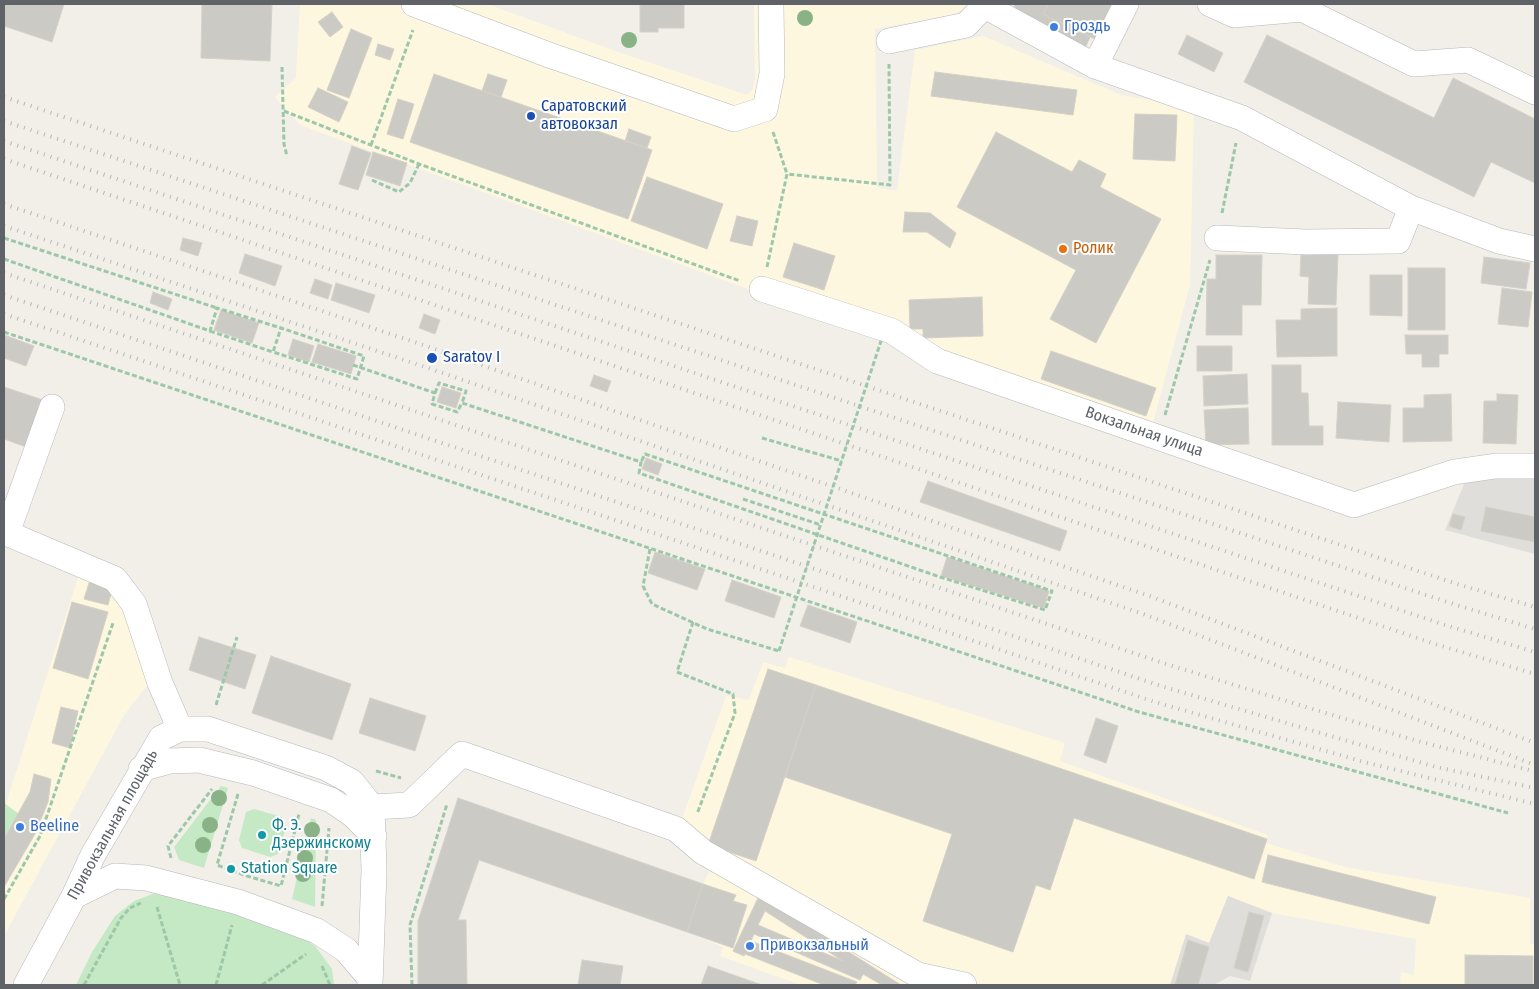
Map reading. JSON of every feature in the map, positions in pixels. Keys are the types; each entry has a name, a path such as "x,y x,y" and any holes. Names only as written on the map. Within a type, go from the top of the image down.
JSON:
{"street":[{"path":"417,5 549,55 734,119 765,109 772,74 770,4"},
{"path":"1095,66 1126,4"},
{"path":"1210,4 1234,15 1306,6 1414,64 1468,60 1535,92"},
{"path":"889,41 966,25 986,5 1095,66 1242,118 1411,208 1500,241 1535,249"},
{"path":"1217,238 1306,242 1398,241 1411,208"},
{"name":"Вокзальная улица","path":"762,289 892,331 937,360 1354,505 1454,472 1496,466 1535,466"},
{"path":"52,407 5,532 116,579 134,604 160,683 180,729 208,729 326,768 352,782 372,807 374,836 370,981"},
{"name":"Привокзальная площадь","path":"26,985 74,896 93,855 141,769 161,738 180,729"},
{"path":"372,807 409,805 462,754 676,829 703,852 918,975 964,985"},
{"path":"141,769 170,760 199,760 253,773 330,800 352,815 374,836"},
{"path":"74,896 115,876 146,878 238,902 310,943 346,950 370,981"}],"path":[{"path":"371,145 408,48 417,5"},
{"path":"787,174 890,185 889,41"},
{"path":"282,66 284,144 287,156"},
{"path":"284,111 419,164 762,289 787,174 765,109"},
{"path":"1159,438 1217,238 1242,118"},
{"path":"372,180 399,192 410,183 419,164"},
{"path":"4,238 364,356 362,367 357,380 210,331 4,258"},
{"path":"210,331 215,320 217,308"},
{"path":"273,352 281,328"},
{"path":"4,332 1138,712 1508,813"},
{"path":"650,549 643,586 652,604 693,622 779,652 881,341"},
{"path":"353,365 435,393"},
{"path":"439,383 466,391 458,412 432,404 435,393 439,383"},
{"path":"462,403 641,462"},
{"path":"762,438 842,461"},
{"path":"645,454 1052,591 1045,610 639,473 641,462 645,454"},
{"path":"743,499 821,525"},
{"path":"4,899 40,836 116,615"},
{"path":"693,622 677,672 733,694 735,713 693,823"},
{"path":"215,708 237,637"},
{"path":"168,846 217,783"},
{"path":"239,790 217,865 281,886 299,813 307,815"},
{"path":"412,985 410,925 448,801"},
{"path":"262,985 310,943 322,914 330,821"},
{"path":"154,898 180,985"},
{"path":"84,985 121,918 130,908 147,901"},
{"path":"216,985 238,902"},
{"path":"310,943 325,971 330,985"}],"shaded area":[{"path":"300,4 487,4 621,53 747,95 753,89 755,78 754,4 969,4 956,14 875,29 877,187 897,191 915,50 983,36 1121,95 1194,108 1190,285 1148,441 892,338 778,300 300,125 275,97 296,78"},
{"path":"1467,477 1535,478 1535,554 1445,530"},
{"path":"80,571 139,593 161,668 124,715 4,936 4,839 19,814 6,804"},
{"path":"789,657 1065,743 1060,761 1268,835 1266,843 1349,868 1530,898 1530,944 1535,944 1535,985 1400,985 1401,972 1414,975 1416,939 1272,913 1228,896 1209,943 1186,935 1170,985 801,985 720,956 723,947 687,932 703,884 713,865 682,819 726,696 749,700 763,662 785,668"},
{"path":"1228,896 1272,913 1250,981 1230,976 1214,985 1170,985 1186,934 1209,943"}],"green space":[{"path":"221,786 228,788 204,868 179,860 174,847"},
{"path":"4,803 19,814 4,839"},
{"path":"254,809 282,817 286,827 278,854 270,857 242,848 239,840 246,812"},
{"path":"311,818 316,820 315,907 292,899"},
{"path":"158,892 175,893 305,939 315,946 332,969 334,985 76,985 92,952 115,916 134,901"}],"building":[{"path":"4,4 64,4 52,42 4,26"},
{"path":"202,4 272,4 270,61 201,58"},
{"path":"640,4 684,4 684,28 658,28 658,32 640,32"},
{"name":"Гроздь","path":"1014,4 1048,4 1043,14 1090,37 1084,51 1019,18"},
{"path":"1048,4 1112,4 1095,39 1043,14"},
{"path":"332,12 343,27 330,37 318,22"},
{"path":"351,29 372,38 349,98 327,90"},
{"path":"1187,35 1223,53 1214,72 1178,54"},
{"path":"1267,35 1434,118 1453,78 1535,119 1535,183 1491,162 1474,197 1244,82"},
{"path":"378,44 394,49 390,60 375,55"},
{"path":"935,72 1077,90 1073,115 931,96"},
{"path":"434,74 652,150 628,219 410,142"},
{"path":"488,74 507,80 501,97 482,91"},
{"path":"318,88 348,102 339,122 308,107"},
{"path":"398,99 414,104 403,139 387,134"},
{"path":"1135,114 1177,115 1175,161 1133,159"},
{"path":"629,129 651,137 647,148 625,141"},
{"path":"996,132 1072,172 1079,160 1106,174 1100,187 1161,219 1096,343 1050,319 1076,270 957,207"},
{"path":"352,146 371,153 358,190 339,184"},
{"path":"373,152 407,163 400,186 366,175"},
{"path":"647,177 723,204 707,249 631,221"},
{"path":"905,212 930,213 956,233 950,248 927,232 903,232"},
{"path":"737,216 758,221 752,246 730,241"},
{"path":"183,238 202,243 198,256 180,250"},
{"path":"794,243 835,256 824,290 783,277"},
{"path":"1301,253 1338,255 1336,305 1308,304 1309,277 1300,276"},
{"path":"245,254 282,266 275,286 239,273"},
{"path":"1216,255 1262,255 1261,305 1242,305 1242,335 1206,335 1207,279 1216,279"},
{"path":"1484,257 1530,263 1526,289 1481,283"},
{"path":"1408,268 1445,268 1445,330 1408,330"},
{"path":"1370,275 1402,275 1402,316 1370,315"},
{"path":"315,279 332,285 328,299 310,293"},
{"path":"336,283 375,295 369,313 331,300"},
{"path":"1502,288 1532,292 1528,327 1498,324"},
{"path":"153,292 172,299 168,310 150,303"},
{"path":"982,297 983,336 923,338 923,329 910,329 909,300"},
{"path":"1337,308 1337,356 1277,357 1276,320 1301,320 1301,309"},
{"path":"221,310 259,323 252,343 214,330"},
{"path":"424,314 440,320 435,334 419,328"},
{"path":"4,335 34,346 26,366 4,358"},
{"path":"1405,335 1448,335 1448,354 1439,354 1439,367 1422,367 1422,354 1406,354"},
{"path":"293,339 314,346 309,362 288,355"},
{"path":"318,344 356,356 351,374 312,362"},
{"path":"1197,346 1232,346 1232,371 1197,371"},
{"path":"1051,351 1156,388 1146,416 1041,379"},
{"path":"1272,365 1301,365 1301,393 1308,393 1309,426 1323,426 1323,445 1272,445"},
{"path":"1247,374 1248,404 1204,406 1203,376"},
{"path":"594,375 611,381 607,392 590,386"},
{"path":"4,387 46,401 29,448 4,439"},
{"path":"442,387 461,393 456,408 437,402"},
{"path":"1451,394 1452,441 1403,442 1403,408 1424,408 1424,395"},
{"path":"1497,394 1518,395 1516,444 1483,443 1484,401 1497,401"},
{"path":"1338,402 1391,405 1389,442 1336,438"},
{"path":"1248,408 1249,444 1206,445 1204,410"},
{"path":"646,458 662,464 658,475 642,469"},
{"path":"928,481 1067,531 1060,551 920,502"},
{"path":"1486,507 1535,517 1535,542 1481,531"},
{"path":"1453,514 1465,517 1461,530 1449,526"},
{"path":"655,552 705,569 697,590 648,573"},
{"path":"947,557 1049,591 1044,608 941,576"},
{"path":"90,580 113,586 108,605 84,599"},
{"path":"732,580 781,597 774,618 725,601"},
{"path":"72,602 108,612 88,679 53,668"},
{"path":"808,605 857,622 850,643 800,626"},
{"path":"199,637 256,655 245,689 189,670"},
{"path":"271,656 351,684 332,740 252,713"},
{"path":"768,669 816,685 756,861 708,845"},
{"path":"816,685 1267,839 1254,879 1074,818 1050,890 1036,885 1013,952 923,921 952,834 785,777"},
{"path":"370,698 426,716 415,751 359,733"},
{"path":"61,707 78,711 70,748 52,743"},
{"path":"1096,718 1118,726 1106,763 1084,755"},
{"path":"34,774 51,779 48,802 35,834 4,887 4,839 30,792"},
{"path":"458,798 703,884 687,932 479,860 458,920 466,920 467,985 418,985 418,921"},
{"path":"1268,855 1436,897 1429,924 1262,882"},
{"path":"703,884 736,895 733,901 747,905 733,948 687,932"},
{"name":"Привокзальный","path":"758,898 764,901 765,899 901,985 882,985 863,974 860,980 754,934 751,941 857,982 855,985 824,985 733,951","holes":["765,911 843,961 758,925"]},
{"path":"1249,912 1264,916 1248,972 1234,968"},
{"path":"1188,940 1209,947 1198,985 1175,985"},
{"path":"1465,955 1533,956 1533,985 1465,985"},
{"path":"582,960 623,966 620,985 578,985"},
{"path":"708,966 762,985 701,985"}],"railway":[{"path":"4,97 1457,584 1535,607"},
{"path":"4,121 1450,603 1535,629"},
{"path":"4,141 1442,624 1535,652"},
{"path":"4,159 1435,644 1535,674"},
{"path":"4,204 435,349 1155,598 1535,743"},
{"path":"4,226 428,368 1146,615 1535,765"},
{"path":"4,273 1166,664 1414,740 1533,771"},
{"path":"4,295 1161,686 1436,767 1535,788"},
{"path":"4,314 1155,702 1364,762 1535,804"}],"place":[{"name":"Гроздь","path":"1054,27"},
{"name":"Саратовский автовокзал","path":"531,116"},
{"name":"Ролик","path":"1063,249"},
{"name":"Saratov I","path":"432,358"},
{"name":"Beeline","path":"20,827"},
{"name":"Ф. Э. Дзержинскому","path":"262,835"},
{"name":"Station Square","path":"231,869"},
{"name":"Привокзальный","path":"750,946"}]}
